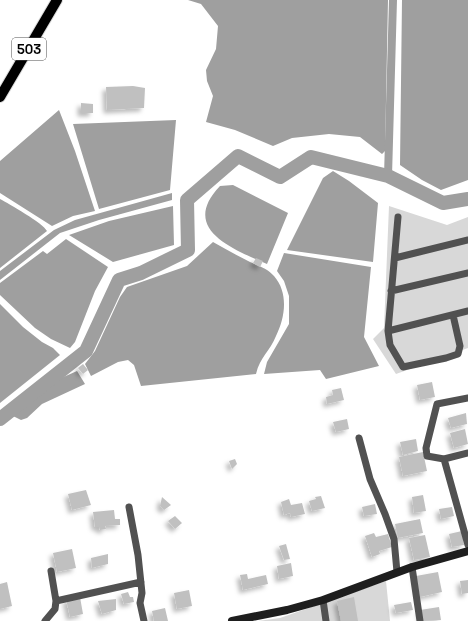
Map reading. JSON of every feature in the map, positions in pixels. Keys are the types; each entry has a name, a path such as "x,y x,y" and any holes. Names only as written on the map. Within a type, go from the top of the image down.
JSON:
{"main road":[{"name":"503","path":"0,97 57,0"}],"street":[{"path":"398,217 388,331 390,345 403,367 458,354 460,346 453,315"},
{"path":"395,258 468,240"},
{"path":"392,291 468,272"},
{"path":"388,331 468,311"},
{"path":"468,398 437,404 426,448 427,456 444,459 468,453"},
{"path":"360,438 370,479 386,514 394,539 397,572"},
{"path":"444,459 468,544"},
{"path":"129,506 138,555 142,593 140,603 144,621"},
{"path":"232,621 245,620 323,600 397,572 468,551"},
{"path":"412,567 420,621"},
{"path":"45,621 55,609 56,601 51,571"},
{"path":"56,601 141,582"},
{"path":"323,600 326,621"}],"shaded area":[{"path":"188,0 388,0 385,151 382,154 360,137 329,134 292,138 273,146 235,130 206,122 213,96 207,81 206,70 216,49 218,26 201,4"},
{"path":"402,0 468,0 468,180 441,190 422,180 400,165"},
{"path":"59,110 75,151 95,211 73,216 52,226 0,193 0,161"},
{"path":"176,120 170,190 99,209 73,124"},
{"path":"333,171 378,203 373,262 287,250 323,178"},
{"path":"233,185 288,213 267,264 226,244 215,236 208,226 205,214 209,201 220,186"},
{"path":"172,193 172,200 99,220 60,233 0,280 0,271 54,230 75,220"},
{"path":"0,199 33,219 47,231 0,268"},
{"path":"173,206 174,245 113,262 69,235 109,221"},
{"path":"389,206 447,225 468,217 468,348 396,374 373,339 384,328"},
{"path":"66,239 108,267 95,291 75,342 70,348 51,339 35,328 0,295 0,283 43,251 47,254"},
{"path":"213,242 269,271 279,283 282,290 284,306 282,321 274,341 260,363 256,374 141,386 134,365 128,360 118,362 91,376 85,364 95,351 120,297 127,287 187,266"},
{"path":"284,253 371,267 364,337 379,366 326,379 320,370 264,374 267,362 289,324 289,296 284,281 277,271"},
{"path":"0,304 23,327 42,342 53,348 60,355 0,403"},
{"path":"77,371 85,384 42,404 27,418 21,420 13,416 59,379"},
{"path":"386,581 390,621 258,621 280,618"}],"building":[{"path":"133,86 145,88 144,108 107,110 106,87"},
{"path":"81,103 93,104 93,113 81,113"},
{"path":"256,258 263,261 260,267 253,263"},
{"path":"83,364 88,370 83,374 78,368"},
{"path":"432,382 435,397 420,400 417,385"},
{"path":"341,388 344,400 327,404 326,397 333,395 332,390"},
{"path":"466,413 467,424 451,428 448,418"},
{"path":"347,419 349,429 336,432 333,422"},
{"path":"465,429 468,444 454,448 450,433"},
{"path":"416,439 418,451 403,455 400,442"},
{"path":"423,452 427,471 403,476 399,457"},
{"path":"235,459 237,464 232,469 229,461"},
{"path":"86,490 91,505 72,510 68,494"},
{"path":"423,495 426,511 414,513 412,497"},
{"path":"321,496 325,508 312,511 309,501 316,499 315,497"},
{"path":"162,497 171,505 164,510 160,506"},
{"path":"289,499 291,505 302,503 305,514 291,517 290,513 284,515 281,502"},
{"path":"375,504 377,514 364,516 362,507"},
{"path":"452,507 454,516 441,519 439,509"},
{"path":"114,510 115,519 120,519 120,525 105,526 106,529 100,530 99,527 95,527 93,512"},
{"path":"175,516 182,523 175,529 168,521"},
{"path":"420,519 423,533 398,538 395,524"},
{"path":"462,531 464,545 452,547 449,534"},
{"path":"374,533 376,537 388,534 392,547 379,551 380,554 372,557 365,536"},
{"path":"425,535 430,557 414,560 409,538"},
{"path":"286,544 290,559 284,560 279,546"},
{"path":"72,549 76,568 57,572 53,553"},
{"path":"108,554 108,564 92,568 91,558"},
{"path":"291,563 293,576 279,579 277,566"},
{"path":"438,572 442,592 420,597 416,576"},
{"path":"247,574 248,579 266,575 268,584 243,590 240,575"},
{"path":"468,580 468,593 462,594 460,581"},
{"path":"7,582 12,606 0,609 0,584"},
{"path":"189,590 192,606 177,609 174,593"},
{"path":"128,592 130,597 133,597 134,602 124,604 121,594"},
{"path":"80,597 83,614 70,617 66,599"},
{"path":"354,597 358,621 341,621 337,601"},
{"path":"116,599 116,610 102,614 98,601"},
{"path":"411,602 413,610 396,613 394,605"},
{"path":"439,607 441,620 422,621 420,610"},
{"path":"165,608 168,621 154,621 152,611"}],"waterway":[{"path":"388,176 393,0"},
{"path":"0,419 86,351 119,280 141,273 188,250 187,200 238,156 280,177 311,157 388,176 443,203 468,199"}]}
